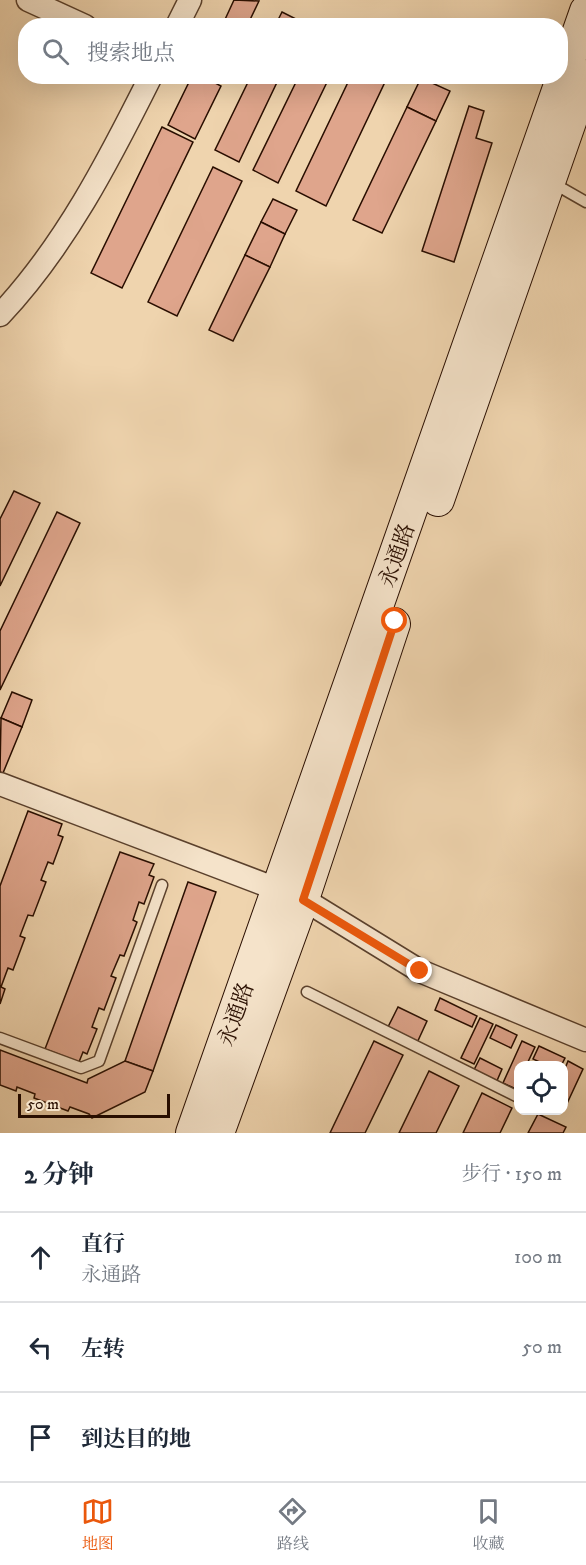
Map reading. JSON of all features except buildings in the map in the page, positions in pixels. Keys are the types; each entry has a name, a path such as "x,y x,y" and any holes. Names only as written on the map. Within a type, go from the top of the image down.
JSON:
{"main road":[{"name":"永通路","path":"568,66 586,12"},
{"name":"永通路","path":"192,1133 290,895 395,621 551,182 586,76"},
{"name":"永通路","path":"218,1133 290,895 562,84"}],"street":[{"path":"28,0 67,18"},
{"path":"181,18 190,0"},
{"path":"0,315 33,279 74,216 113,153 147,84"},
{"path":"0,784 290,895 420,971 586,1040"}],"lane":[{"path":"551,182 586,202"},
{"path":"0,1038 81,1068 99,1061 162,885"},
{"path":"307,992 514,1095"}],"route":[{"path":"395,621 303,900 420,971"}]}
